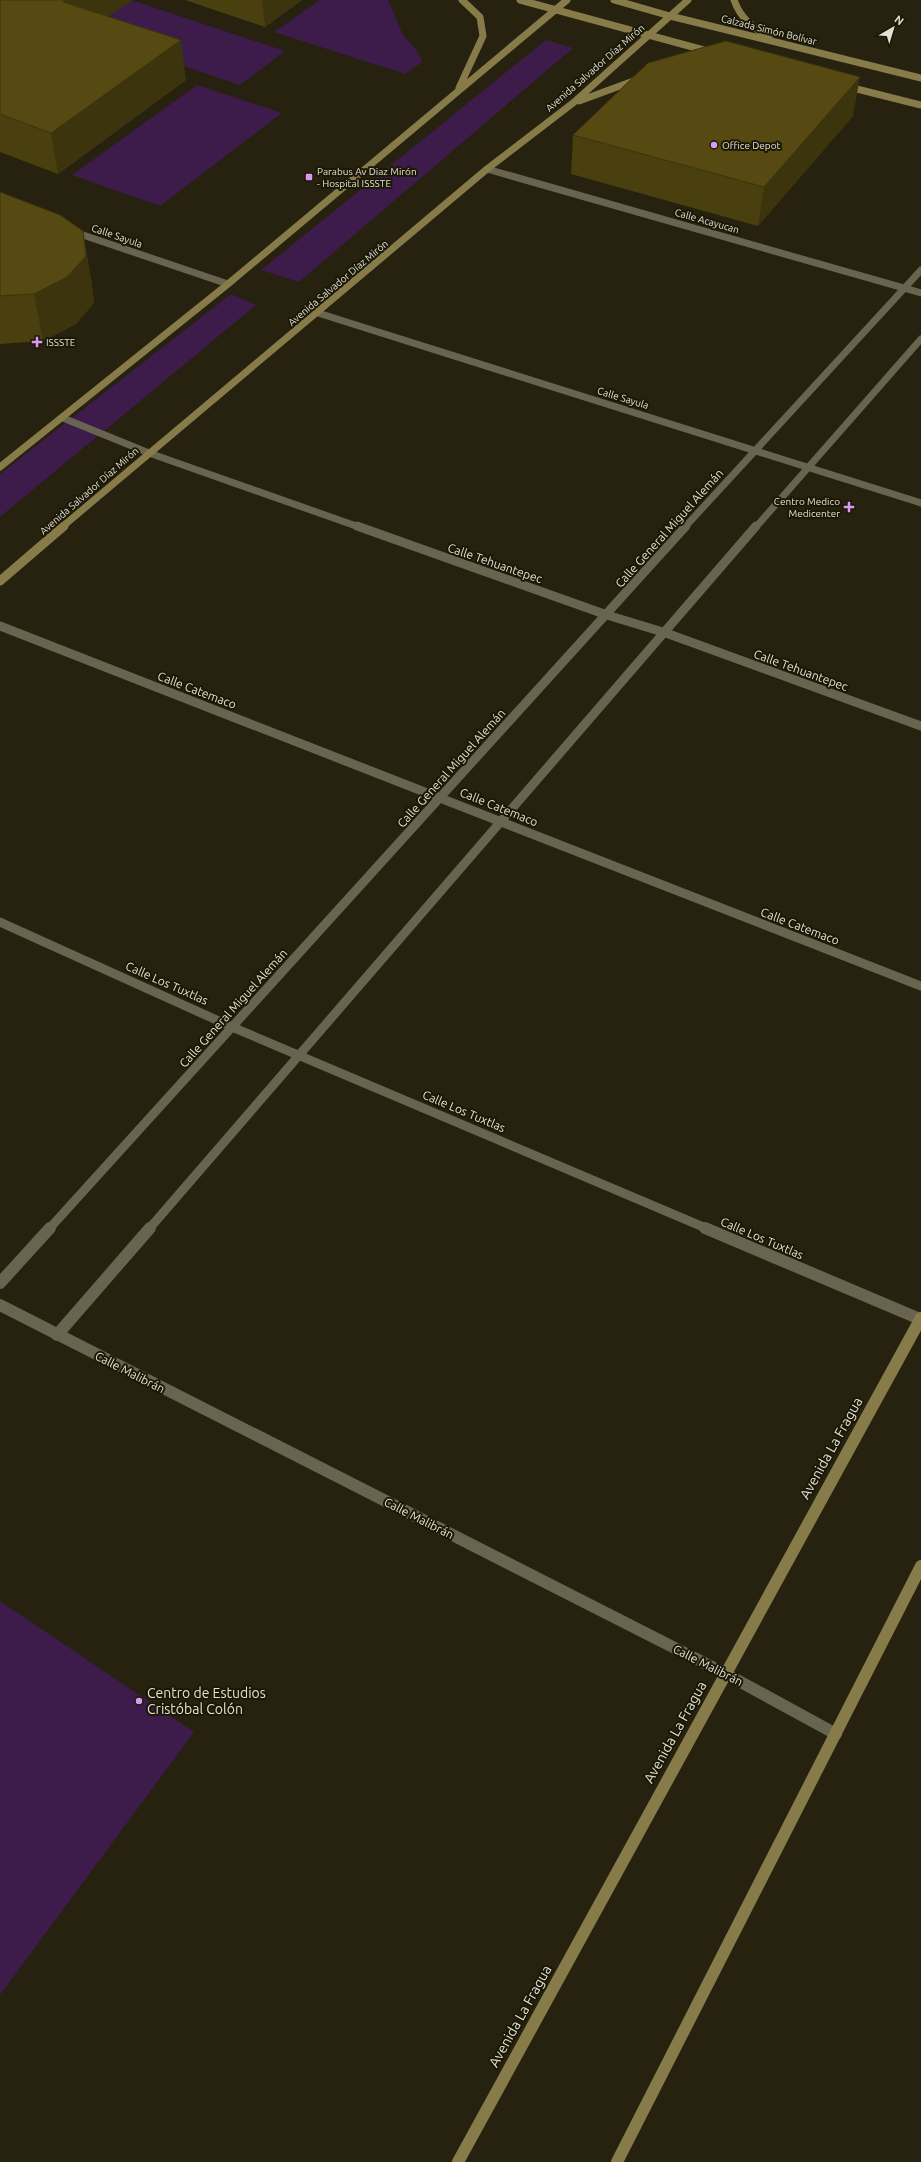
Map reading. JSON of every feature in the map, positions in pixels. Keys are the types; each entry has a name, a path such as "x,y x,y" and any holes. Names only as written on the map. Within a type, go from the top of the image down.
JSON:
{"main road":[{"path":"458,92 483,36 480,17 462,0"},
{"path":"520,0 647,36 715,53"},
{"path":"0,468 228,284 567,0"},
{"name":"Calzada Simón Bolívar","path":"614,0 670,16 921,78"},
{"name":"Avenida Salvador Díaz Mirón","path":"0,581 149,453 318,313 487,169 573,103 688,0"},
{"path":"734,0 738,13 746,25 782,44"},
{"path":"573,103 647,77"},
{"path":"837,84 921,105"},
{"name":"Avenida La Fragua","path":"458,2162 921,1318"},
{"path":"617,2162 921,1566"}],"street":[{"name":"Calle Acayucan","path":"487,169 921,293"},
{"name":"Calle Sayula","path":"63,228 228,284"},
{"name":"Calle General Miguel Alemán","path":"0,1282 441,798 755,450 921,270"},
{"name":"Calle Sayula","path":"318,313 921,503"},
{"path":"57,1335 298,1055 666,633 807,468 921,339"},
{"name":"Calle Tehuantepec","path":"63,418 149,453 607,615 666,633 921,726"},
{"name":"Calle Catemaco","path":"0,626 921,986"},
{"name":"Calle Los Tuxtlas","path":"0,922 232,1027 921,1318"},
{"name":"Calle Malibrán","path":"0,1305 726,1674 836,1734"}],"shaded area":[{"path":"0,0 131,0 285,51 240,85 94,36"},
{"path":"320,0 388,0 403,35 418,52 422,62 405,74 274,32"},
{"path":"546,40 573,48 299,282 261,270"},
{"path":"197,85 282,113 160,206 72,175"},
{"path":"231,294 256,305 0,517 0,474"},
{"path":"0,1601 194,1732 0,1995"}],"building":[{"path":"0,0 67,0 63,2 181,40 51,133 0,114"},
{"path":"726,41 860,77 764,187 573,135 648,63"},
{"path":"0,192 60,215 83,231 86,256 67,277 34,294 0,296"}],"place":[{"name":"Office Depot","path":"714,145"},
{"name":"Parabus Av Diaz Mirón - Hospital ISSSTE","path":"309,177"},
{"name":"ISSSTE","path":"37,342"},
{"name":"Centro Medico Medicenter","path":"849,507"},
{"name":"Centro de Estudios Cristóbal Colón","path":"139,1701"}]}
